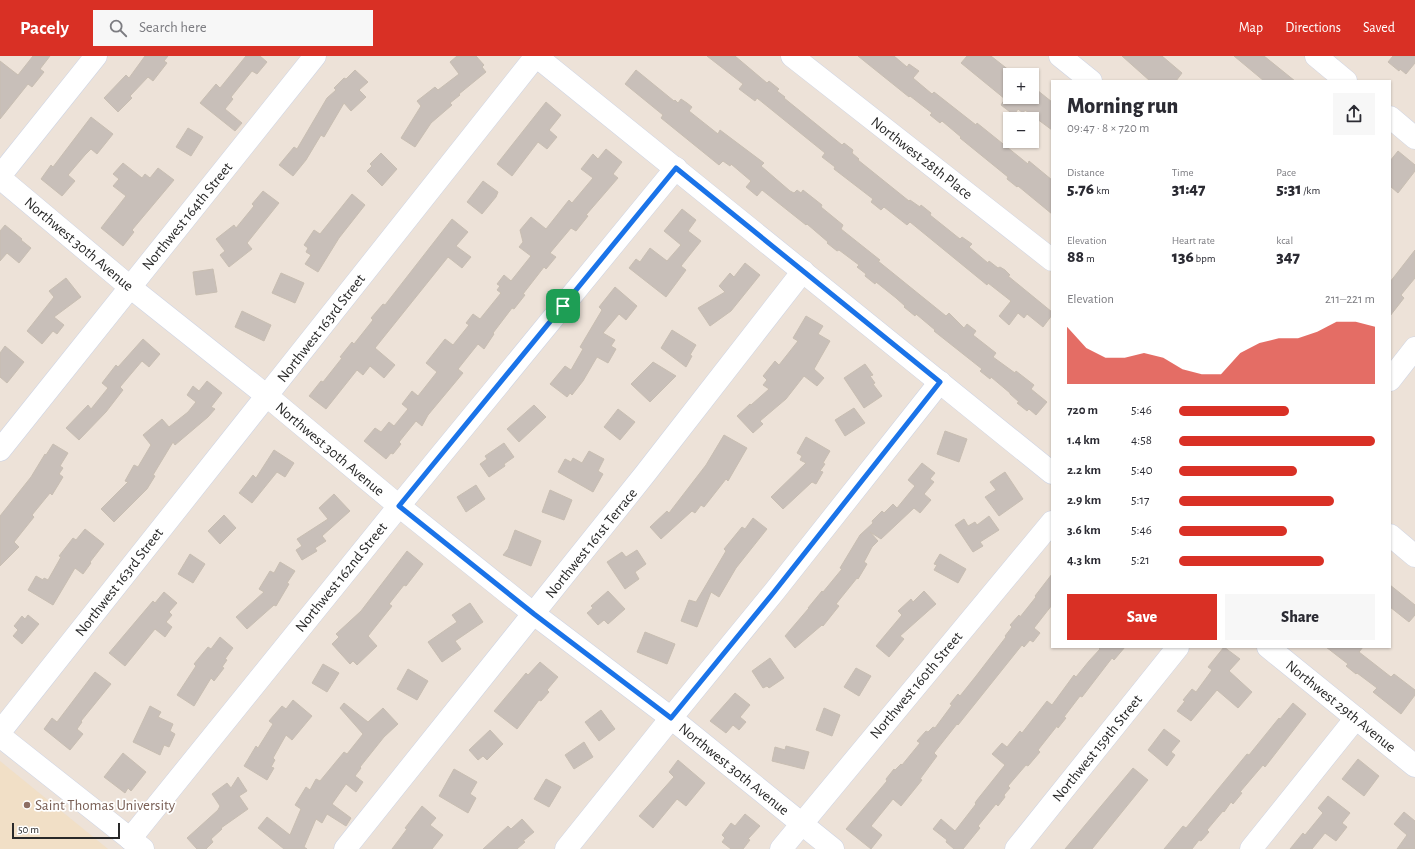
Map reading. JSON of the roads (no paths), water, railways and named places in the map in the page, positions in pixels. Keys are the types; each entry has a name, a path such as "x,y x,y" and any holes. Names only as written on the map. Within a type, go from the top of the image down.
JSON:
{"street":[{"path":"0,177 96,56"},
{"name":"Northwest 164th Street","path":"0,450 315,56"},
{"path":"536,56 1051,472"},
{"name":"Northwest 163rd Street","path":"0,732 536,56"},
{"name":"Northwest 28th Place","path":"792,56 1051,259"},
{"path":"1060,56 1090,80"},
{"path":"1316,56 1345,80"},
{"path":"1391,118 1415,138"},
{"name":"Northwest 162nd Street","path":"136,844 399,506 676,168"},
{"name":"Northwest 30th Avenue","path":"0,177 130,287 267,396 399,506 534,614 671,718 833,849"},
{"name":"Northwest 161st Terrace","path":"345,849 645,474 803,271"},
{"path":"1391,379 1415,348"},
{"path":"566,849 774,592 940,382"},
{"name":"Northwest 160th Street","path":"781,849 1051,523"},
{"path":"1391,536 1415,556"},
{"name":"Northwest 159th Street","path":"1016,849 1177,648"},
{"name":"Northwest 29th Avenue","path":"1269,648 1415,766"},
{"path":"1251,849 1356,718"},
{"path":"0,736 136,844"}],"place":[{"name":"Saint Thomas University","path":"27,805"}]}
